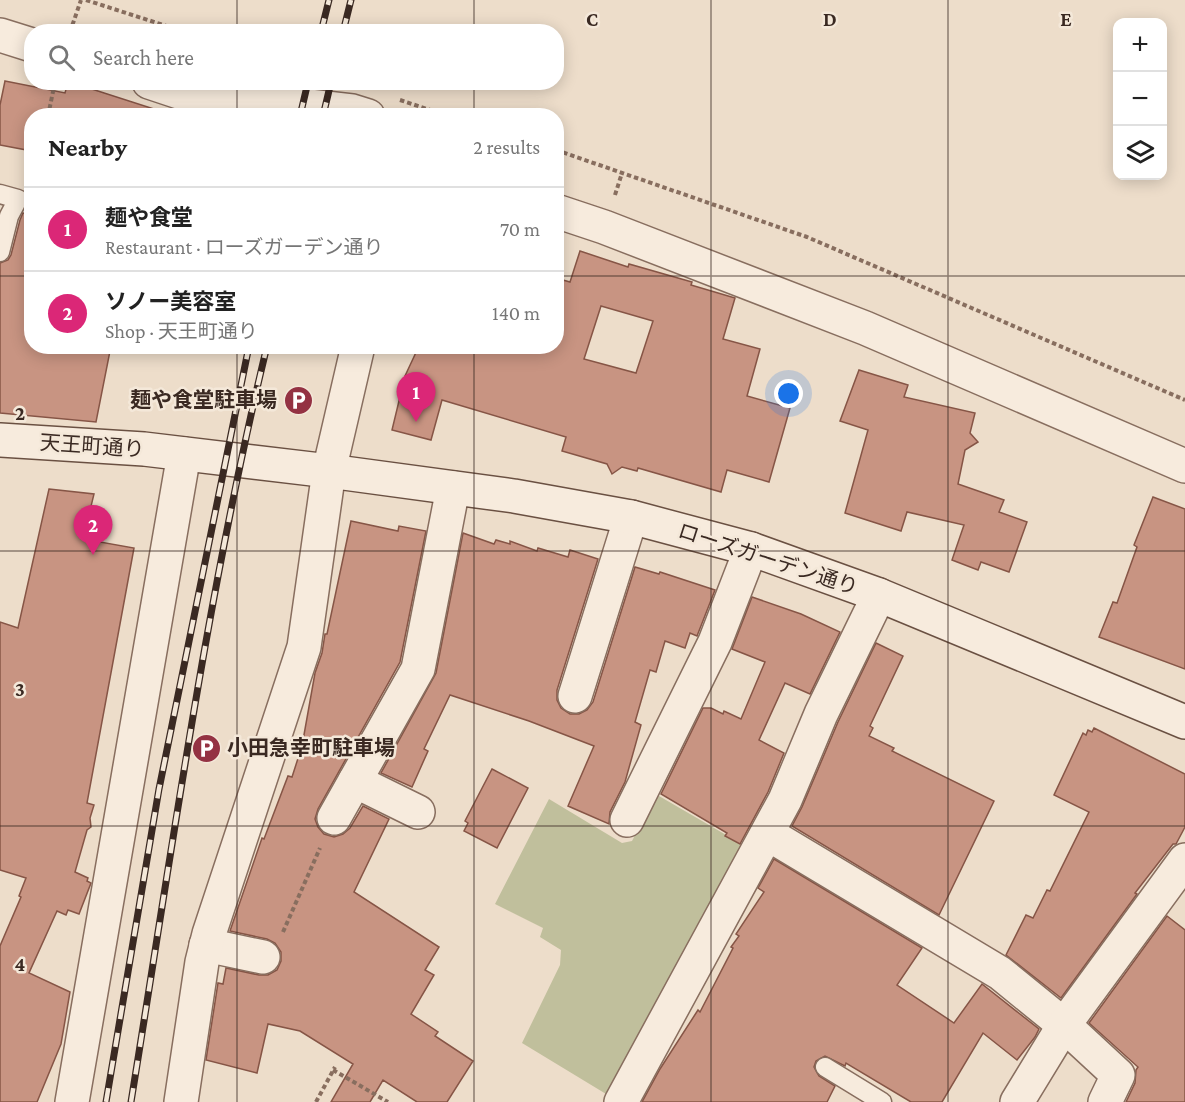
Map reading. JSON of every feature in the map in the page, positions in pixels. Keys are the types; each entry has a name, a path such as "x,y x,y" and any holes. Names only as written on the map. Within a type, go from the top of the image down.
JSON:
{"street":[{"path":"0,35 24,42"},
{"path":"173,90 221,106 248,99 326,108"},
{"path":"564,214 865,328 1185,466"},
{"path":"181,1102 206,945 304,647 329,471 356,354"},
{"name":"天王町通り","path":"0,440 144,449 329,471"},
{"path":"72,1102 184,454"},
{"name":"ローズガーデン通り","path":"329,471 514,495 631,517 751,549 879,595 1185,722"},
{"path":"334,818 418,669 453,488"},
{"path":"575,696 631,517"},
{"path":"627,820 715,642 751,549"},
{"path":"621,1102 768,834 785,800 821,714 879,595"},
{"path":"354,781 413,815"},
{"path":"768,834 1000,973 1064,1025 1118,1075 1105,1102"},
{"path":"1017,1102 1064,1025 1185,860"},
{"path":"206,945 263,957"}],"lane":[{"path":"0,194 18,199 9,216 0,252"},
{"path":"825,1067 882,1102"}],"path":[{"path":"73,24 81,0"},
{"path":"86,0 160,24"},
{"path":"50,108 53,90"},
{"path":"564,153 807,237 1185,400"},
{"path":"263,957 275,950 334,818"},
{"path":"316,1102 334,1069 388,1102"}],"green space":[{"path":"659,796 752,850 611,1097 522,1043 560,965 561,950 540,937 543,928 495,904 549,799 622,843 632,841 654,799"}],"building":[{"path":"5,81 24,85 24,90 50,90 65,93 66,90 95,90 151,108 24,108 24,150 0,145 0,105"},
{"path":"24,213 24,354 109,354 96,422 0,413 0,263 8,260 11,255 20,220"},
{"path":"580,251 628,267 629,264 692,282 691,285 735,298 723,339 760,349 747,396 790,408 769,482 727,470 721,492 638,468 637,471 622,467 612,474 607,464 562,451 566,437 442,400 431,440 392,430 405,376 415,354 564,354 564,280 570,282","holes":["601,306 653,321 636,373 584,359"]},
{"path":"859,370 908,385 904,397 975,413 970,433 978,442 965,450 958,484 1004,500 999,512 1027,522 1009,572 981,562 978,570 952,560 964,525 907,512 901,531 845,513 868,430 840,421"},
{"path":"49,489 94,494 83,539 134,548 87,803 94,805 90,818 91,827 87,830 75,872 88,878 87,881 91,883 79,914 68,910 66,915 57,911 29,973 70,992 61,1044 37,1102 0,1102 0,946 21,897 19,896 26,878 0,870 0,622 18,628"},
{"path":"1153,497 1185,509 1185,669 1099,637 1113,602 1117,603 1137,547 1134,545"},
{"path":"351,521 398,531 399,526 426,531 400,662 318,809 315,819 324,834 334,837 350,828 363,806 389,819 354,892 439,947 425,970 434,975 411,1014 438,1032 435,1036 473,1061 447,1102 417,1102 383,1080 370,1102 331,1102 353,1064 300,1031 268,1024 257,1073 206,1060 218,983 223,984 226,968 268,975 277,970 281,961 281,952 275,943 267,939 230,931 262,838 264,839 288,776 292,777 302,746 315,673 322,653 325,634 327,634"},
{"path":"463,533 494,544 496,540 510,544 510,541 537,551 538,548 568,557 570,550 598,559 557,690 557,700 561,708 570,714 579,714 587,710 593,702 635,567 659,574 660,572 715,590 697,636 690,633 685,648 665,641 656,672 650,670 635,722 641,725 625,782 610,812 609,824 568,806 594,746 529,721 450,695 424,749 428,751 412,787 381,773 436,673"},
{"path":"752,597 801,614 840,632 810,694 785,683 759,740 784,753 768,792 740,844 725,836 727,833 661,794 703,708 711,708 723,714 724,711 741,719 765,662 732,649"},
{"path":"876,643 903,656 870,726 873,728 869,736 894,748 892,751 994,801 939,915 792,826"},
{"path":"1094,728 1185,774 1185,827 1176,844 1173,844 1135,893 1137,894 1061,998 1006,955 1026,915 1033,918 1047,890 1050,891 1089,812 1054,795 1083,733 1086,735 1088,730 1092,732"},
{"path":"492,769 528,788 497,848 464,831 468,823 465,821"},
{"path":"774,859 922,948 897,985 954,1023 982,984 1039,1029 1035,1037 1017,1060 983,1033 942,1102 911,1102 846,1063 845,1066 825,1056 816,1061 814,1067 819,1076 835,1086 827,1102 642,1102 698,1010 700,1012 733,948 731,947 739,936 736,934 764,892 758,888"},
{"path":"1167,916 1185,930 1185,1102 1126,1102 1135,1083 1138,1067 1089,1023"}],"railway":[{"path":"323,24 329,0"},
{"path":"345,24 351,0"},
{"path":"302,108 306,90"},
{"path":"325,108 329,90"},
{"path":"106,1102 159,789 247,354"},
{"path":"131,1102 208,628 265,354"}],"place":[{"name":"麺や食堂駐車場","path":"298,400"},
{"name":"麺や食堂","path":"416,422"},
{"name":"ソノー美容室","path":"93,555"},
{"name":"小田急幸町駐車場","path":"206,748"}]}
